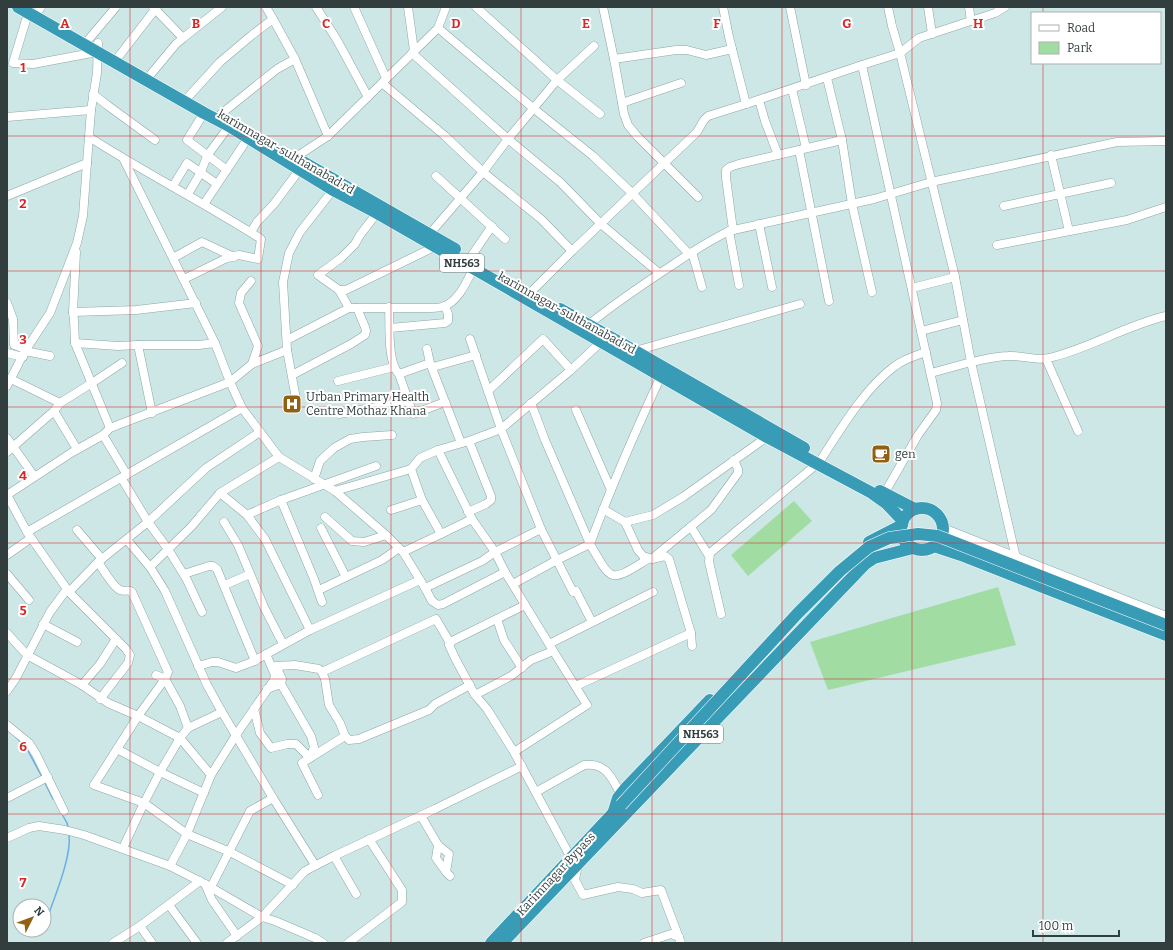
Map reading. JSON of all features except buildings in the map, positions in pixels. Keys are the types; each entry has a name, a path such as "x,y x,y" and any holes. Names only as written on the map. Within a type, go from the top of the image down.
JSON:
{"highway":[{"name":"NH563","path":"18,7 36,10"},
{"name":"karimnagar-sulthanabad rd","path":"36,10 95,45 119,56 221,114 336,186 472,263 635,351 820,461 915,509"},
{"name":"NH563","path":"95,45 204,113 230,126 248,138 298,163"},
{"name":"NH563","path":"336,186 377,213 427,237 434,247 472,263 600,342 766,437 820,461 872,493 886,503 902,523 902,534 909,545 913,548"},
{"name":"NH563","path":"618,804 774,632 850,555 865,544 902,523 908,514 915,509 928,509 935,513 941,519 943,528"},
{"path":"943,528 942,536 934,546 1166,634"},
{"path":"618,804 798,613 840,571 869,547 889,538 918,534 938,536 1166,625"},
{"name":"NH563","path":"502,943 575,861 627,811 865,564 874,558 913,548 926,550 934,546"},
{"name":"Karimnagar Bypass","path":"491,943 575,861 618,804"}],"street":[{"path":"110,428 75,343 74,320 72,312 77,243 83,216 91,110 97,72 95,45 116,7"},
{"path":"151,74 176,44 222,7"},
{"path":"266,7 295,59 328,136"},
{"path":"316,7 337,40 368,96"},
{"path":"354,7 384,80 483,172 541,219 572,251"},
{"path":"408,7 413,52 508,140 560,182 601,224 659,274"},
{"path":"251,232 257,222 274,204 298,163 328,136 438,28 446,7"},
{"path":"476,7 557,80 600,114"},
{"path":"603,7 624,114 628,126 698,196"},
{"path":"723,7 746,104"},
{"path":"790,7 806,85"},
{"path":"888,7 955,277 971,362 1016,558"},
{"path":"928,7 932,34"},
{"path":"969,7 971,21"},
{"path":"530,293 572,251 665,164 697,132 708,116 900,53 919,38 995,13 1005,7"},
{"path":"119,56 155,8 183,38"},
{"path":"36,10 26,20 13,64 33,64 95,45"},
{"path":"189,96 220,62 273,19"},
{"path":"438,28 593,156 633,194 691,253 702,287"},
{"path":"427,237 483,172 557,80 594,46"},
{"path":"614,59 676,50 687,50 706,54 732,49"},
{"path":"221,114 277,69 295,59"},
{"path":"862,65 937,406 936,410 918,435 884,494"},
{"path":"827,78 842,140 852,204 872,292"},
{"path":"622,103 681,84"},
{"path":"792,89 811,213 829,301"},
{"path":"93,94 155,140"},
{"path":"759,100 764,121 778,155"},
{"path":"7,116 91,110"},
{"path":"204,113 187,140 227,170"},
{"path":"188,194 201,172 207,156 230,126"},
{"path":"89,137 124,160 188,194 261,239 258,259 239,255 227,258 184,279"},
{"path":"204,204 248,138"},
{"path":"739,285 731,230 726,170 734,166 842,140"},
{"path":"588,325 614,304 707,242 731,230 852,204 931,182 1051,155 1117,142 1166,141"},
{"path":"1051,155 1068,231"},
{"path":"124,160 196,303 215,343 242,408 279,457 335,491 386,535 401,550 432,601 438,605 443,604 505,572"},
{"path":"7,196 87,163"},
{"path":"173,186 187,163 217,184"},
{"path":"436,176 505,239"},
{"path":"1004,206 1111,183"},
{"path":"297,404 287,350 283,282 288,253 300,232 336,186"},
{"path":"997,245 1127,220 1166,207"},
{"path":"292,375 365,335 365,327 339,290 318,275 341,258 355,244 360,234 377,213"},
{"path":"760,224 772,287"},
{"path":"287,340 353,308 432,308 445,306 452,302 462,290 472,263 492,226"},
{"path":"173,258 202,242 234,257"},
{"path":"60,403 9,383 24,354 50,313 77,243"},
{"path":"339,290 346,290 434,247"},
{"path":"912,288 955,277"},
{"path":"251,281 240,293 239,303 258,346 252,364"},
{"path":"7,303 13,319 14,345 25,349 24,354"},
{"path":"72,312 136,310 196,303"},
{"path":"635,351 800,304"},
{"path":"390,328 446,323 449,317 445,306"},
{"path":"389,307 390,349 394,367 399,374 413,414 445,402"},
{"path":"930,373 971,362 1007,356 1028,359 1046,359 1085,347 1151,320 1166,316"},
{"path":"921,331 963,320"},
{"path":"488,391 543,338 571,370"},
{"path":"470,339 501,429 541,529 592,622"},
{"path":"335,491 411,469 420,458 438,450 501,429 571,370 600,342"},
{"path":"75,343 118,346 199,345 215,343"},
{"path":"138,346 152,413"},
{"path":"319,590 401,550 441,534 470,516 491,500 491,496 445,402 427,349"},
{"path":"100,699 130,659 128,652 68,591 29,535 7,495 77,449 103,435 110,428 230,382 252,364 287,350"},
{"path":"709,556 717,546 820,461 851,413 878,382 895,366 905,359 926,352"},
{"path":"7,353 50,356"},
{"path":"399,374 476,355"},
{"path":"1046,359 1078,431"},
{"path":"10,450 54,411 60,403 122,363"},
{"path":"338,381 394,367"},
{"path":"513,584 590,544 631,442 661,376"},
{"path":"339,414 408,401"},
{"path":"531,403 545,440 590,544 606,570 610,575 616,577 650,559 710,510 735,478 738,469 734,460"},
{"path":"7,555 29,535 242,408"},
{"path":"576,410 611,490"},
{"path":"54,411 77,449"},
{"path":"7,691 55,604 100,560 148,522 206,468 260,432"},
{"path":"314,479 320,460 334,448 350,439 392,434"},
{"path":"103,435 148,522 184,574 202,612"},
{"path":"625,522 654,516 766,437"},
{"path":"7,438 10,450 34,476"},
{"path":"438,450 470,516 495,552 505,572 587,705 514,752"},
{"path":"150,567 191,527 220,493 279,457"},
{"path":"247,514 281,500 376,466"},
{"path":"411,469 422,500 441,534"},
{"path":"220,493 247,514 265,539 310,630"},
{"path":"281,500 319,590 322,602"},
{"path":"391,510 422,500"},
{"path":"603,509 625,522 638,550 650,559 665,556 669,559 691,633 692,646"},
{"path":"325,517 352,541 364,542 386,535"},
{"path":"224,522 238,546 264,607 283,644"},
{"path":"691,527 709,556 709,562 721,614"},
{"path":"321,528 346,576"},
{"path":"943,528 1166,616"},
{"path":"425,588 482,561 495,552 541,529"},
{"path":"77,530 100,560 117,587 121,590 131,591 134,595 168,670 168,675 138,716 94,785 144,803 187,834 230,852 293,885"},
{"path":"127,540 150,567 165,591 198,666 222,712 273,798 316,865"},
{"path":"184,574 213,566 217,569 225,585 255,661"},
{"path":"7,574 28,600"},
{"path":"225,585 250,574"},
{"path":"198,666 218,662 236,668 255,661 310,630 420,580"},
{"path":"476,695 511,676 531,660 592,622 653,592"},
{"path":"450,643 525,605"},
{"path":"322,672 436,619 450,643 450,650 470,686 514,752 575,861 575,880 583,894 618,887 633,889 642,894 661,890 680,940"},
{"path":"496,619 504,640 522,668"},
{"path":"43,624 77,642"},
{"path":"7,633 27,655 82,685 100,699 138,716 180,738 211,775"},
{"path":"576,686 691,633"},
{"path":"82,685 100,664 116,639"},
{"path":"170,866 187,834 211,775 236,735 274,680 275,675 266,654"},
{"path":"310,758 314,747 311,736 281,684 282,679 276,666 295,665 319,669 322,672 329,705 340,723 345,736 350,740 359,739 430,710 435,704 470,686"},
{"path":"156,675 165,679 176,699 188,728"},
{"path":"268,689 281,684"},
{"path":"254,709 260,733 271,748 287,744 296,744 310,758"},
{"path":"123,848 160,772 180,738 188,728 222,712"},
{"path":"7,725 29,742 45,779 64,811"},
{"path":"318,795 302,763 345,736"},
{"path":"116,749 204,793"},
{"path":"536,792 584,765 591,764 598,766 610,775 618,804"},
{"path":"228,943 262,918 305,871 522,766"},
{"path":"7,798 45,779"},
{"path":"113,943 140,926 169,904 205,884 230,852 250,811 273,798"},
{"path":"421,816 438,845 449,854 448,874 436,858 438,845"},
{"path":"7,838 29,828 39,826 84,835 170,866 205,884 262,918 275,921 315,938 323,943"},
{"path":"348,943 402,902 402,890 369,840"},
{"path":"334,856 356,894"},
{"path":"205,884 212,900 237,936"},
{"path":"169,904 198,943"},
{"path":"140,926 152,943"},
{"path":"644,943 671,934 680,940"}],"green space":[{"path":"794,501 812,521 748,576 731,555"},
{"path":"998,587 1016,645 828,690 810,642"}],"waterway":[{"path":"16,737 27,749 42,777"},
{"path":"45,783 53,799"},
{"path":"62,814 68,827"},
{"path":"52,904 65,868 69,845 69,835"}],"place":[{"name":"Urban Primary Health Centre Mothaz Khana","path":"292,404"},
{"name":"gen","path":"881,454"}]}
